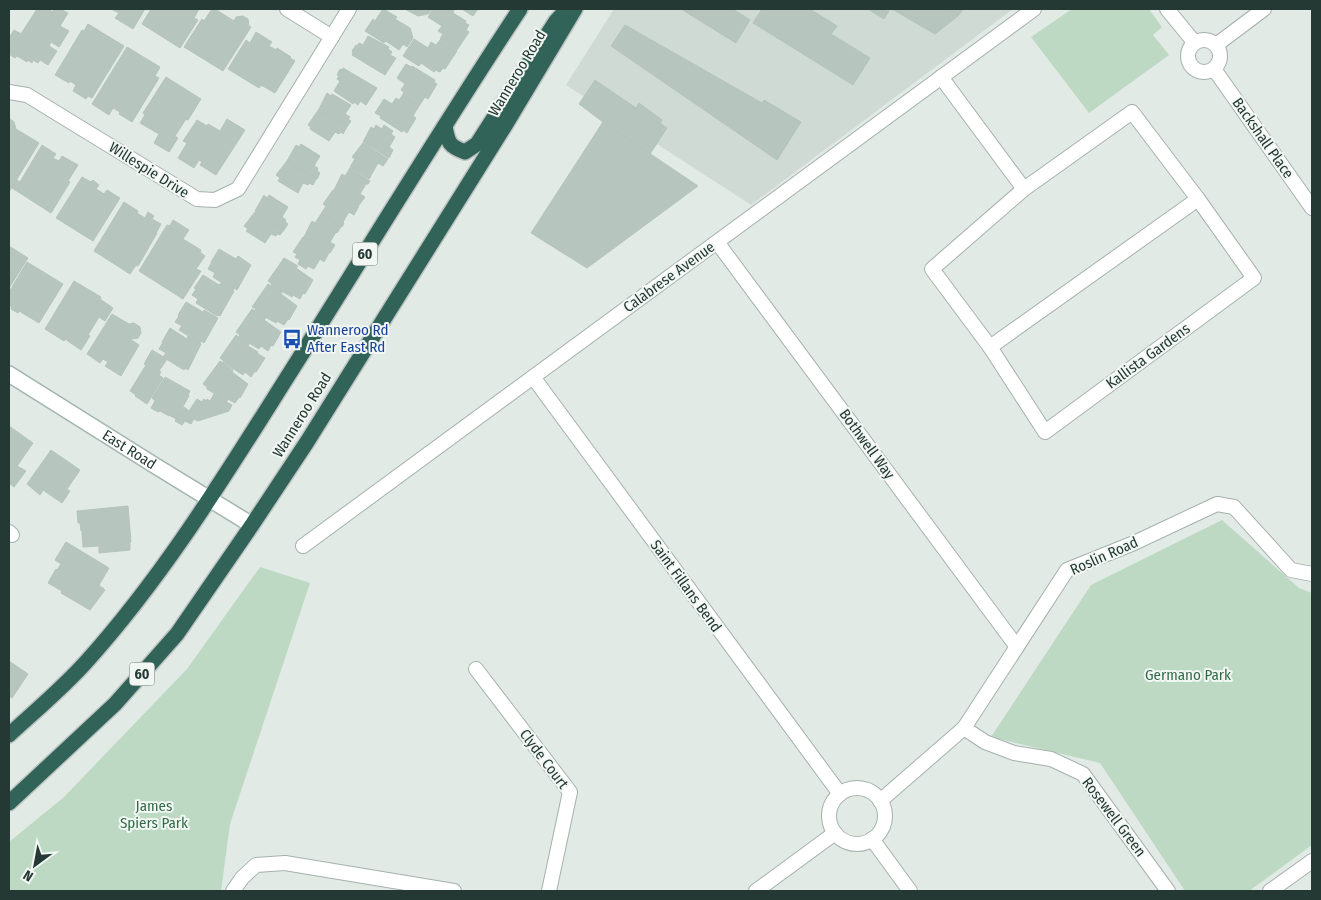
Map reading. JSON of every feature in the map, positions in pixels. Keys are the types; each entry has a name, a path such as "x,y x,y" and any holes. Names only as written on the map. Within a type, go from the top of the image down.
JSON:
{"highway":[{"name":"Wanneroo Road","path":"9,735 86,662 147,589 255,428 473,80 520,9"},
{"path":"445,126 447,141 454,148 465,152 477,144 556,21 567,9"},
{"name":"Wanneroo Road","path":"9,803 115,704 177,634 307,442 506,124 575,9"}],"street":[{"path":"287,9 332,37"},
{"name":"Willespie Drive","path":"9,92 27,94 197,200 215,200 238,189 350,9"},
{"name":"Calabrese Avenue","path":"303,546 1034,9"},
{"path":"1167,9 1194,42"},
{"path":"1216,45 1264,9"},
{"path":"1206,39 1216,45 1220,60 1214,69 1203,73 1192,68 1187,58 1190,46 1194,42 1206,39"},
{"name":"Backshall Place","path":"1214,69 1312,208"},
{"path":"941,77 1024,189"},
{"name":"Kallista Gardens","path":"1132,112 1198,199 1254,278 1045,432 990,347 932,269 1024,189 1132,112"},
{"path":"990,347 1198,199"},
{"name":"Bothwell Way","path":"717,242 1016,647"},
{"name":"East Road","path":"9,374 252,525"},
{"name":"Saint Fillans Bend","path":"533,377 840,794"},
{"name":"Roslin Road","path":"880,801 964,728 1068,570 1134,543 1217,504 1234,506 1291,570 1312,574"},
{"name":"Clyde Court","path":"476,669 570,792 549,891"},
{"name":"Rosewell Green","path":"964,728 985,742 1014,753 1050,759 1084,774 1168,891"},
{"path":"848,790 867,790 880,801 884,809 884,819 882,828 872,839 854,844 845,841 835,833 830,824 829,815 831,806 840,794 848,790"},
{"path":"756,891 835,833"},
{"path":"872,839 910,891"},
{"path":"1270,891 1312,861"},
{"path":"233,891 242,878 256,865 285,863 454,891"}],"shaded area":[{"path":"614,9 1013,9 751,205 566,85"}],"green space":[{"path":"1072,9 1149,9 1162,27 1153,35 1169,55 1089,113 1031,37"},
{"name":"Germano Park","path":"1222,520 1299,588 1312,593 1312,845 1249,891 1185,891 1100,763 991,737 1091,585"},
{"name":"James Spiers Park","path":"260,567 310,583 230,824 221,891 9,891 9,842 64,797 187,669"}],"building":[{"path":"37,9 48,9 53,12 54,9 60,9 68,13 60,26 69,31 59,47 51,42 49,46 57,51 48,65 40,60 38,63 33,60 32,63 28,60 27,62 9,54 9,38 14,30 21,34"},
{"path":"111,9 145,9 133,29 115,18 119,13"},
{"path":"151,9 199,9 194,18 198,20 180,48 142,24"},
{"path":"212,9 234,21 236,17 243,16 248,19 249,26 251,27 223,71 184,47 202,19 204,21"},
{"path":"383,9 397,17 395,19 410,28 413,38 407,47 403,44 399,50 386,41 384,43 365,31"},
{"path":"405,9 432,9 428,14 418,16"},
{"path":"433,9 452,9 454,10 453,13 469,25 466,30 469,32 457,50 440,39 443,34 438,31 442,26 428,17"},
{"path":"462,9 478,9 473,16"},
{"path":"681,9 733,9 750,20 736,43"},
{"path":"762,9 810,9 837,26 831,34 870,58 853,85 753,23"},
{"path":"868,9 890,9 884,19"},
{"path":"892,9 949,9 959,15 935,34"},
{"path":"949,9 963,9 959,15"},
{"path":"88,24 124,46 92,98 88,96 86,99 73,91 76,85 55,75 82,30 84,31"},
{"path":"625,25 762,103 764,100 801,122 777,160 611,46"},
{"path":"256,32 272,42 269,46 276,50 277,48 295,61 275,93 261,85 259,88 228,69 246,40 250,43"},
{"path":"368,36 389,47 388,49 392,52 390,55 396,58 385,75 352,55 356,45 359,43 363,45"},
{"path":"414,39 428,48 431,42 436,45 440,40 457,51 445,69 443,68 440,72 435,70 434,72 421,63 419,66 403,56"},
{"path":"127,47 160,67 155,76 159,78 132,122 113,108 109,115 92,104"},
{"path":"406,64 435,80 434,82 437,84 428,99 425,97 419,106 402,96 404,92 401,90 405,84 397,78"},
{"path":"343,68 377,88 366,105 360,101 358,105 354,102 353,104 334,91 340,81 337,79 339,76 337,75 340,69 342,70"},
{"path":"166,77 201,99 175,136 178,138 169,152 154,143 159,134 140,123 145,115 143,113"},
{"path":"595,80 636,108 639,103 662,120 660,123 667,128 650,154 579,104"},
{"path":"327,93 351,105 345,114 350,117 348,119 351,121 347,127 319,109"},
{"path":"402,96 419,106 413,116 416,118 407,133 403,130 402,132 375,113 384,99 392,104 396,98 399,100"},
{"path":"319,109 347,127 343,134 335,132 329,141 310,129 311,127 308,125"},
{"path":"9,118 14,122 16,129 39,143 9,192"},
{"path":"227,119 245,130 216,175 200,165 202,162 199,160 194,168 178,158 187,143 183,141 197,120 220,131"},
{"path":"603,122 698,186 587,268 531,233"},
{"path":"376,125 382,129 384,125 393,131 391,134 395,137 389,147 393,150 389,158 363,142 371,127 374,129"},
{"path":"363,143 388,159 383,166 378,163 369,179 350,167 355,159 352,157"},
{"path":"301,144 320,156 314,166 318,168 317,171 320,173 317,179 287,161 296,145 299,147"},
{"path":"42,145 56,154 53,158 59,161 62,156 78,165 51,213 12,188 17,180 20,182"},
{"path":"287,161 316,179 313,185 303,183 298,193 278,181 280,178 276,175"},
{"path":"350,168 370,181 360,194 365,197 359,205 334,190 342,174 345,176"},
{"path":"82,177 91,182 93,180 99,185 96,189 104,194 107,190 120,198 93,241 56,218"},
{"path":"333,190 359,206 354,215 349,212 342,227 321,214 326,206 323,204"},
{"path":"264,195 267,198 269,195 288,207 282,217 288,224 284,230 255,211"},
{"path":"124,202 145,218 148,212 154,216 152,219 161,224 138,266 136,265 130,274 94,251"},
{"path":"255,212 284,230 280,235 271,234 265,243 246,231 248,229 244,226"},
{"path":"321,214 341,227 330,242 335,245 330,253 304,237 312,221 315,223"},
{"path":"173,220 189,230 183,239 201,250 200,252 205,256 196,269 201,271 183,299 139,271 167,225 170,226"},
{"path":"303,237 329,253 324,262 320,259 314,269 308,266 306,269 298,264 300,260 295,257 297,254 293,252"},
{"path":"9,246 28,258 9,288"},
{"path":"219,249 236,259 238,256 251,265 237,290 234,288 233,290 213,277 215,273 208,269"},
{"path":"284,258 298,266 296,268 313,280 300,299 293,295 292,297 271,285 268,281"},
{"path":"27,262 63,284 39,323 19,311 18,313 11,309 12,307 9,305 9,292"},
{"path":"203,275 219,285 221,283 234,291 220,316 196,303 198,299 192,295 196,289 194,288"},
{"path":"74,281 101,297 100,299 113,308 105,321 99,317 81,350 45,329"},
{"path":"268,284 282,292 281,294 297,306 284,325 277,321 276,323 255,311 256,309 252,307"},
{"path":"186,302 218,318 204,343 201,341 200,343 179,330 182,326 175,322"},
{"path":"252,309 266,318 264,320 281,332 268,351 261,346 259,349 239,337 240,335 236,332"},
{"path":"112,314 129,324 134,323 140,327 141,333 138,338 128,338 139,345 121,376 105,366 108,362 103,359 100,363 87,354"},
{"path":"170,328 187,339 188,336 201,344 188,370 185,368 184,370 163,357 166,353 159,349"},
{"path":"236,335 265,358 251,377 245,372 243,375 220,358"},
{"path":"152,350 167,359 159,371 161,372 159,375 163,378 147,404 130,391 146,365 144,364"},
{"path":"220,361 248,384 235,403 228,399 227,401 207,389 203,384"},
{"path":"165,377 190,391 176,419 151,408 155,401 152,398"},
{"path":"214,394 232,405 229,411 198,421 194,419 191,424 185,421 182,425 175,421 184,407 189,411 197,399 202,402 204,399 210,401"},
{"path":"9,426 33,443 17,466 26,471 14,487 9,483"},
{"path":"51,450 80,470 67,489 70,491 62,503 43,490 40,495 27,484"},
{"path":"128,506 130,550 99,553 99,546 83,547 82,531 80,523 78,523 77,511"},
{"path":"66,542 109,568 99,585 105,590 90,610 48,583 61,564 55,560"},
{"path":"9,661 28,674 12,698 9,696"}],"place":[{"name":"Wanneroo Rd After East Rd","path":"292,339"}]}
